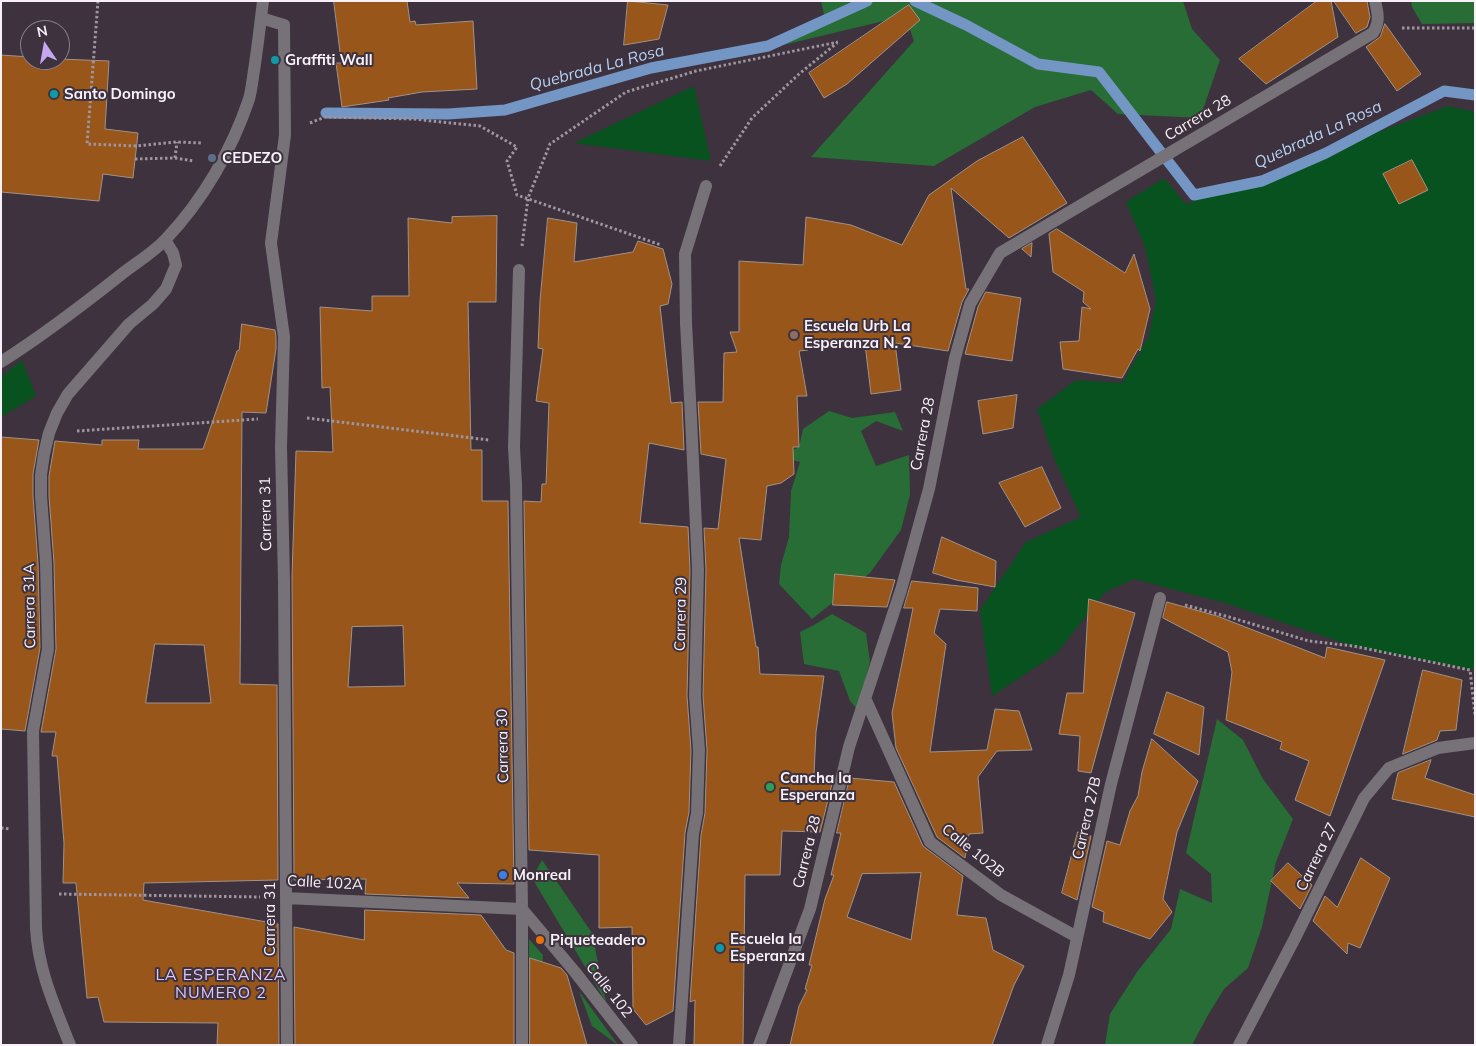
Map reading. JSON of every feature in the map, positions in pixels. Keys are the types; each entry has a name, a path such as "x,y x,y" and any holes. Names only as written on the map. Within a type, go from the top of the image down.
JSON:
{"street":[{"path":"1,362 83,306 165,240 192,208 209,183 231,144 249,98 263,1"},
{"path":"1375,1 1379,18 1376,28"},
{"name":"Carrera 31","path":"261,18 284,25 285,135 271,242 284,337 281,447 284,581 287,1045"},
{"name":"Carrera 28","path":"759,1045 810,909 849,747 901,590 929,489 955,358 970,304 1000,253 1358,43 1373,33 1376,28"},
{"name":"Carrera 29","path":"679,1045 693,834 697,813 699,750 696,696 698,570 686,322 685,254 706,186"},
{"name":"Carrera 31A","path":"70,1045 47,985 39,957 36,928 37,893 33,731 48,649 41,475 49,432 68,394 129,324 153,304 166,289 176,265 173,253 165,240"},
{"name":"Carrera 30","path":"519,270 514,447 522,909 522,1045"},
{"name":"Carrera 27B","path":"1047,1045 1069,975 1111,784 1160,598"},
{"name":"Calle 102B","path":"865,698 930,842 1002,895 1078,937"},
{"name":"Carrera 27","path":"1239,1045 1295,938 1364,798 1389,768 1438,748 1475,743"},
{"name":"Calle 102A","path":"286,898 522,909"},
{"name":"Calle 102","path":"522,909 575,972 632,1045"}],"path":[{"path":"98,1 87,144 136,146 177,142 175,158 135,159"},
{"path":"1376,28 1475,28"},
{"path":"519,270 528,198 550,144 626,92 696,71 838,42 799,74 752,118 706,186"},
{"path":"285,135 324,117 413,119 480,126 517,147 507,161 517,195 685,254"},
{"path":"1160,598 1309,641 1353,646 1470,670 1475,715"},
{"name":"Calle 102A","path":"37,893 286,898"}],"green space":[{"path":"821,1 1183,1 1192,29 1220,60 1200,118 1118,114 1091,90 1035,107 934,166 811,157 914,41 905,16 783,45 825,20"},
{"path":"1411,1 1475,1 1475,23 1422,24 1412,7"},
{"path":"694,86 711,161 574,143"},
{"path":"1448,106 1475,112 1475,670 1353,646 1225,603 1134,579 1105,592 1057,653 992,696 980,610 1026,542 1081,517 1054,458 1037,409 1076,380 1122,383 1149,336 1156,300 1145,247 1126,202 1164,178 1186,204"},
{"path":"22,360 36,396 1,417 1,377"},
{"path":"829,411 852,418 895,412 903,431 876,421 861,431 876,466 909,455 910,495 901,530 870,573 812,619 779,584 781,565 789,537 791,491 800,462 779,457 799,447 803,429"},
{"path":"832,614 866,633 870,662 856,708 850,701 839,671 804,664 800,632"},
{"path":"1217,719 1243,740 1263,779 1293,819 1276,862 1262,927 1248,968 1224,989 1192,1045 1105,1045 1110,1014 1137,972 1171,929 1180,889 1212,903 1211,874 1186,853"},
{"path":"542,860 592,933 606,1002 532,878"},
{"path":"529,939 543,955 535,1045 529,1045"},
{"path":"579,991 618,1045 592,1026"}],"building":[{"path":"334,1 407,1 410,22 415,21 416,25 473,21 477,89 422,92 388,98 389,100 342,107 336,63 341,63"},
{"path":"628,1 668,5 659,39 624,45"},
{"path":"1317,1 1331,1 1338,37 1266,84 1239,59"},
{"path":"1334,1 1367,1 1370,17 1367,27 1356,33"},
{"path":"909,5 920,20 847,84 824,98 809,73"},
{"path":"1385,24 1421,74 1397,91 1366,47 1380,37"},
{"name":"Santo Domingo","path":"1,55 20,56 20,70 70,70 70,59 109,61 105,129 138,133 133,178 103,174 99,201 1,192"},
{"path":"1023,137 1067,203 1009,238 951,188 966,289 969,289 962,302 948,351 895,343 901,390 871,394 865,344 808,347 808,350 799,351 807,396 797,396 799,447 793,447 794,474 781,483 767,486 761,540 739,538 756,647 758,647 760,674 824,676 816,732 814,774 834,776 820,832 782,831 780,875 745,875 743,1045 694,1045 695,1000 690,1002 701,835 705,813 707,750 703,696 706,570 704,528 718,529 726,459 701,454 698,402 723,402 724,353 737,352 730,332 739,332 739,261 803,265 806,217 851,225 902,245 929,195 977,161"},
{"path":"1412,160 1428,190 1399,204 1383,174"},
{"path":"497,216 496,302 468,302 471,450 482,450 482,501 508,501 514,884 457,883 469,898 365,894 366,879 294,880 292,576 296,451 333,452 330,387 322,388 320,307 372,311 372,296 409,296 408,218 452,223 452,217","holes":["403,626 405,686 348,687 352,627"]},
{"path":"548,218 577,223 574,262 633,252 638,241 663,249 672,284 668,304 660,306 671,403 682,402 684,450 649,443 640,523 688,527 690,570 687,696 691,750 689,812 685,833 673,1011 646,1025 633,1009 632,927 599,928 599,855 529,850 524,501 541,502 542,484 546,484 549,403 536,401 543,349 538,348 540,301"},
{"path":"1057,229 1125,273 1134,254 1150,309 1140,351 1138,349 1122,378 1063,369 1060,342 1079,341 1082,307 1091,309 1083,302 1084,292 1053,272 1049,234"},
{"path":"1032,243 1031,257 1022,249"},
{"path":"986,292 1021,298 1012,361 965,354 978,307"},
{"path":"242,324 275,330 276,349 266,413 242,412 240,684 277,685 278,880 144,883 143,900 278,924 279,1045 217,1045 218,1023 104,1022 98,997 87,998 76,883 63,883 64,843 57,756 52,756 56,732 41,732 56,649 54,563 49,496 49,476 55,441 102,445 102,440 139,440 138,449 203,449 237,351 239,350","holes":["155,644 204,645 211,703 146,703"]},
{"path":"1017,395 1013,428 983,434 978,401"},
{"path":"1,437 39,440 33,474 33,496 38,563 40,648 25,731 1,729"},
{"path":"1042,467 1061,508 1025,527 999,483"},
{"path":"942,537 996,561 995,587 956,580 933,573"},
{"path":"835,574 895,580 887,607 833,605"},
{"path":"912,581 978,588 977,611 940,609 934,633 946,644 930,752 987,750 995,709 1019,711 1032,750 997,751 978,777 983,833 969,834 965,858 937,837 896,748 892,713 913,608 904,608"},
{"path":"1089,599 1135,613 1091,773 1078,771 1080,736 1059,734 1067,693 1083,693"},
{"path":"1167,602 1217,616 1325,658 1327,647 1385,660 1330,816 1295,800 1309,761 1280,749 1282,742 1226,720 1232,672 1228,652 1163,618"},
{"path":"1423,670 1462,680 1456,730 1440,731 1437,740 1403,754"},
{"path":"1167,692 1204,707 1199,755 1154,734"},
{"path":"1152,739 1198,781 1177,832 1163,899 1172,912 1150,939 1103,922 1104,912 1092,907 1107,841 1120,845 1130,811 1138,796 1142,772"},
{"path":"1431,760 1425,778 1475,795 1475,817 1392,799 1398,773"},
{"path":"850,778 894,782 923,846 963,876 957,915 986,918 993,950 1024,966 1014,985 992,1045 790,1045 799,1006 807,990 805,989 812,965 809,965 825,899 834,875 831,875 841,833 837,833","holes":["921,873 911,940 847,917 862,874"]},
{"path":"1078,832 1091,836 1077,900 1062,893"},
{"path":"1361,858 1390,878 1360,948 1348,943 1347,954 1313,921 1325,896 1337,907"},
{"path":"1288,863 1312,885 1300,909 1271,881"},
{"path":"365,910 481,915 506,950 514,953 514,1045 295,1045 294,927 364,940"},
{"path":"530,958 561,968 567,975 587,1045 530,1045"}],"waterway":[{"name":"Quebrada La Rosa","path":"326,113 448,114 505,110 651,68 768,46 867,1"},
{"name":"Quebrada La Rosa","path":"915,1 966,25 1038,64 1099,72 1194,195 1262,181 1326,153 1444,91 1475,95"}],"place":[{"name":"Graffiti Wall","path":"275,60"},
{"name":"Santo Domingo","path":"54,94"},
{"name":"CEDEZO","path":"212,158"},
{"name":"Escuela Urb La Esperanza N. 2","path":"794,335"},
{"name":"Cancha la Esperanza","path":"770,787"},
{"name":"Monreal","path":"503,875"},
{"name":"Piqueteadero","path":"540,940"},
{"name":"Escuela la Esperanza","path":"720,948"}],"district":[{"name":"LA ESPERANZA NUMERO 2","path":"221,984"}]}
